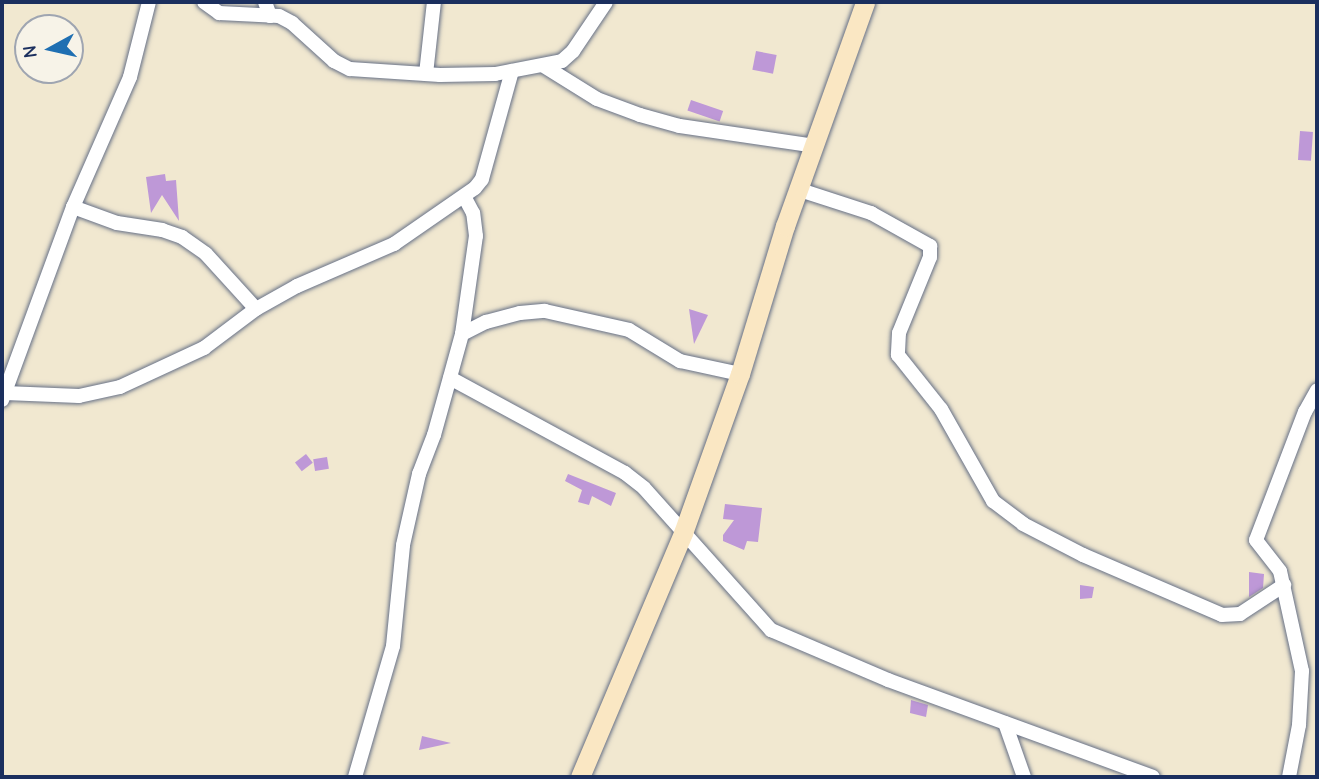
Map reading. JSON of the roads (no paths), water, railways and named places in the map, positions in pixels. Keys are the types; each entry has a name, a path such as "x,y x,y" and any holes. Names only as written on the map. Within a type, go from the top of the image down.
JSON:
{"street":[{"path":"149,2 130,77 73,207 3,397 79,396 120,387 205,348 256,309 297,286 394,244 464,196 482,179 512,71"},
{"path":"204,2 219,13 268,9 292,23 334,61 350,68 474,75 544,66 562,61 573,51 606,2"},
{"path":"426,74 434,2"},
{"path":"580,777 683,533 740,374 785,226 865,2"},
{"path":"544,66 597,99 640,116 680,126 815,146"},
{"path":"800,190 871,213 930,246 930,257 899,332 898,355 942,409 993,501 1023,524 1083,555 1222,615 1240,614 1284,585"},
{"path":"355,777 393,646 403,545 419,474 434,435 463,334 476,236 472,213 464,196"},
{"path":"73,207 117,223 162,230 182,237 206,254 256,309"},
{"path":"463,334 497,319 520,313 545,312 629,330 680,361 740,374"},
{"path":"450,378 625,473 644,488 771,630 831,658 1153,777"},
{"path":"1289,777 1299,725 1302,671 1280,571 1256,540 1305,412 1317,390"},
{"path":"1005,723 1024,777"}]}
